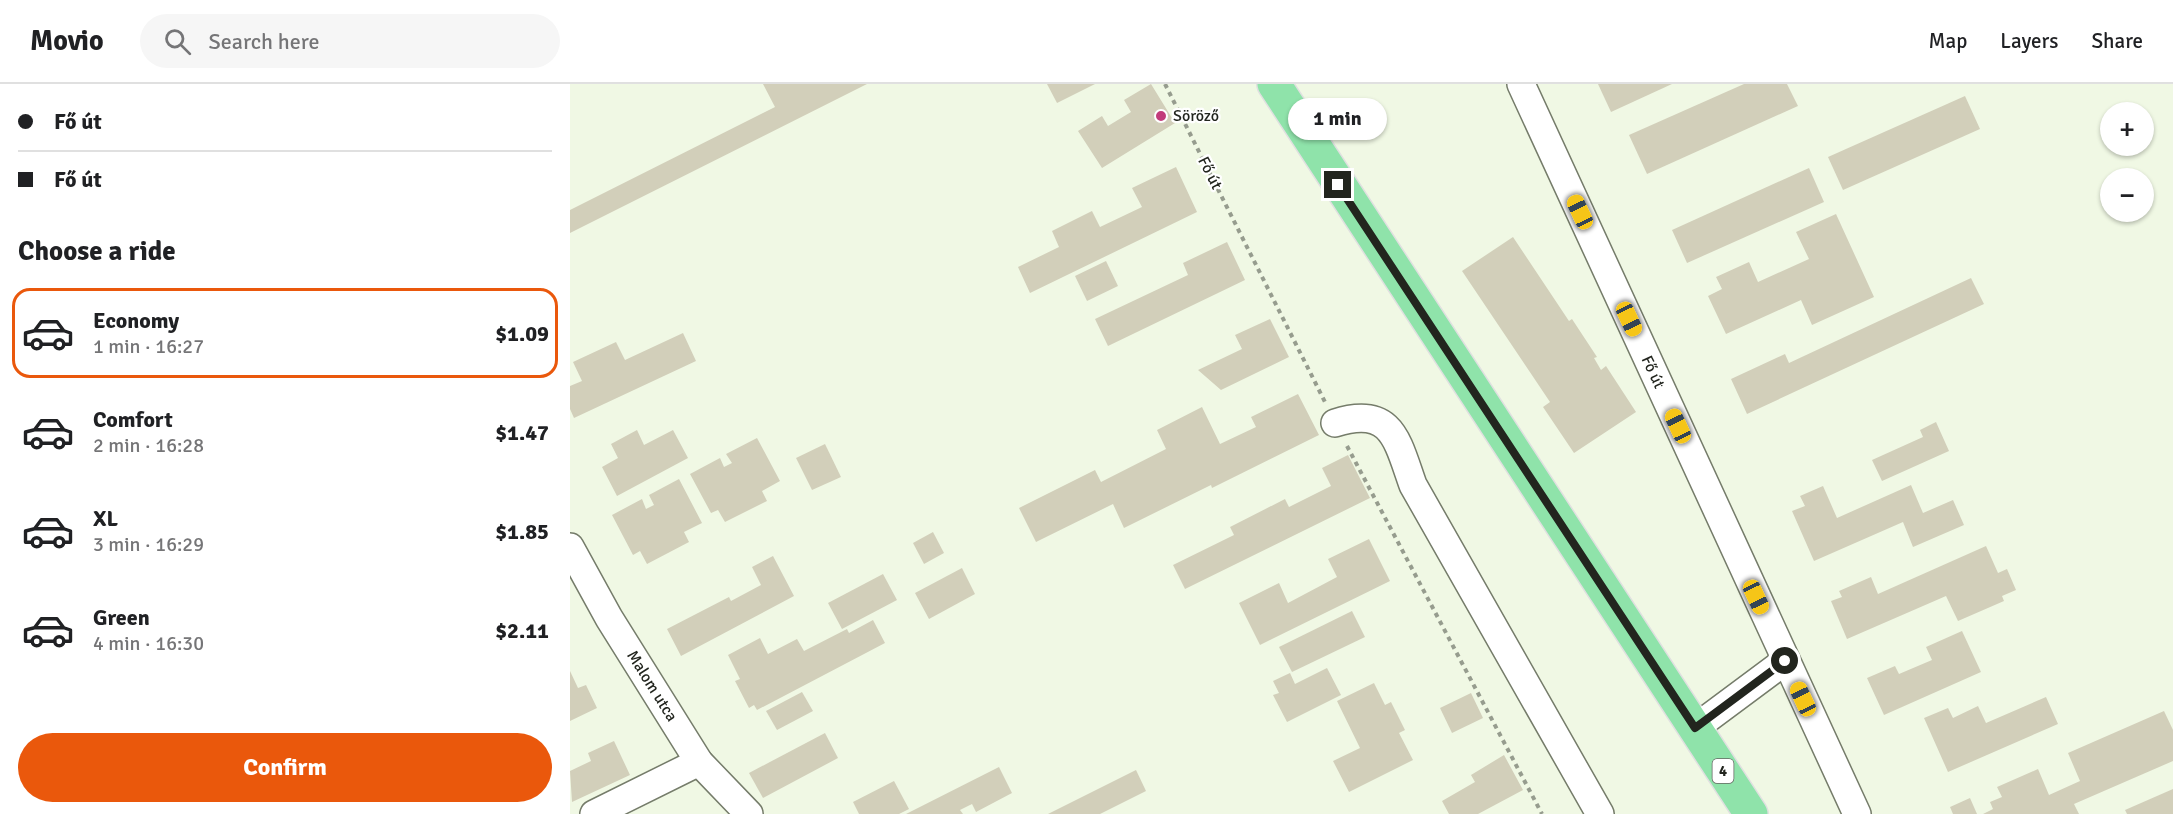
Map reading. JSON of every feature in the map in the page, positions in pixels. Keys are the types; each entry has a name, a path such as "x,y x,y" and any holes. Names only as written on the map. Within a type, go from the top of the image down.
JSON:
{"main road":[{"name":"4","path":"1274,84 1751,814"}],"street":[{"name":"Fő út","path":"1521,84 1857,814"},
{"path":"1335,423 1356,416 1378,420 1396,437 1413,484 1600,814"},
{"name":"Malom utca","path":"570,547 609,618 699,762 749,814"},
{"path":"1695,728 1785,661"},
{"path":"594,814 699,762"}],"path":[{"name":"Fő út","path":"1165,84 1335,423 1542,814"}],"building":[{"path":"763,84 867,84 570,233 570,210 775,107"},
{"path":"1047,84 1095,84 1057,103"},
{"path":"1151,84 1175,123 1102,168 1078,131 1102,116 1108,126 1131,112 1124,100"},
{"path":"1598,84 1672,84 1611,112"},
{"path":"1744,84 1787,84 1798,106 1647,174 1629,135"},
{"path":"1965,96 1980,129 1843,190 1828,157"},
{"path":"1176,167 1197,212 1030,293 1018,267 1059,247 1052,231 1092,211 1100,227 1142,207 1132,188"},
{"path":"1809,168 1824,202 1687,263 1672,230"},
{"path":"1836,214 1874,297 1812,325 1801,300 1726,334 1708,296 1722,289 1716,277 1749,262 1758,282 1809,259 1796,232"},
{"path":"1513,237 1569,321 1572,319 1597,357 1594,358 1601,370 1606,366 1636,412 1574,453 1543,407 1550,402 1462,271"},
{"path":"1227,242 1245,280 1108,346 1095,319 1188,275 1183,263"},
{"path":"1106,261 1118,286 1087,301 1075,276"},
{"path":"1971,278 1984,304 1747,414 1731,379 1785,354 1789,363"},
{"path":"1270,319 1289,357 1221,390 1198,370 1242,349 1235,335"},
{"path":"683,333 696,361 574,418 570,409 570,386 582,381 573,362 616,342 625,360"},
{"path":"1298,394 1319,435 1124,528 1113,504 1036,542 1019,508 1095,470 1101,482 1166,449 1157,430 1202,407 1220,444 1256,427 1251,417"},
{"path":"1936,422 1949,451 1882,481 1872,460 1923,437 1920,430"},
{"path":"637,430 644,445 673,430 688,458 617,496 602,467 618,458 611,444"},
{"path":"757,438 780,481 762,491 767,501 725,522 718,510 711,513 690,474 720,458 724,467 732,463 726,454"},
{"path":"825,444 841,477 812,490 796,458"},
{"path":"1348,455 1370,498 1185,589 1173,565 1234,535 1230,527 1285,499 1289,507 1331,486 1322,468"},
{"path":"679,479 702,523 684,532 689,542 647,564 640,551 633,555 612,515 642,499 646,509 654,505 649,495"},
{"path":"1911,485 1923,513 1953,500 1964,525 1913,547 1903,522 1814,561 1792,511 1805,506 1800,496 1823,486 1837,518"},
{"path":"933,532 944,553 924,564 913,543"},
{"path":"1369,539 1390,581 1260,645 1239,603 1279,583 1288,603 1337,577 1328,559"},
{"path":"1986,546 1998,573 2007,569 2016,590 2002,596 2004,601 1958,621 1946,596 1847,639 1831,601 1842,597 1839,591 1871,577 1878,594"},
{"path":"773,556 794,596 681,656 667,629 729,597 731,601 761,585 752,567"},
{"path":"962,568 975,594 929,619 915,593"},
{"path":"883,574 897,600 842,629 828,603"},
{"path":"1352,611 1365,637 1292,672 1279,647"},
{"path":"873,620 885,643 757,710 754,705 749,708 735,681 740,679 728,655 760,638 768,654 797,639 804,651 847,629 849,633"},
{"path":"1962,631 1981,672 1884,715 1867,678 1895,666 1899,674 1932,660 1926,647"},
{"path":"1327,668 1341,695 1287,722 1273,695 1279,693 1273,681 1290,673 1295,684"},
{"path":"570,671 578,688 586,685 597,708 570,721"},
{"path":"1374,683 1385,705 1391,702 1405,730 1399,733 1413,760 1349,792 1333,761 1360,748 1337,701"},
{"path":"802,692 813,711 777,730 766,711"},
{"path":"1471,693 1483,718 1452,733 1440,708"},
{"path":"2046,697 2058,724 1948,772 1924,718 1948,708 1953,718 1978,706 1986,723"},
{"path":"2164,711 2173,730 2173,761 2074,804 2079,814 1983,814 1993,809 1990,802 2002,797 1997,787 2038,769 2049,795 2080,781 2068,753"},
{"path":"825,733 838,758 763,798 749,773"},
{"path":"614,741 630,775 572,802 570,771 591,761 588,753"},
{"path":"1504,755 1523,790 1478,814 1449,814 1442,801 1475,782 1471,775"},
{"path":"999,767 1012,793 976,812 972,804 960,810 963,814 906,814"},
{"path":"1136,770 1146,791 1100,814 1048,814"},
{"path":"894,781 909,809 899,814 859,814 853,802"},
{"path":"2173,789 2173,814 2127,814 2125,810"},
{"path":"1970,798 1977,814 1953,814 1950,807"}],"place":[{"name":"Söröző","path":"1161,116"}],"route":[{"path":"1338,185 1695,728 1785,661"}]}
